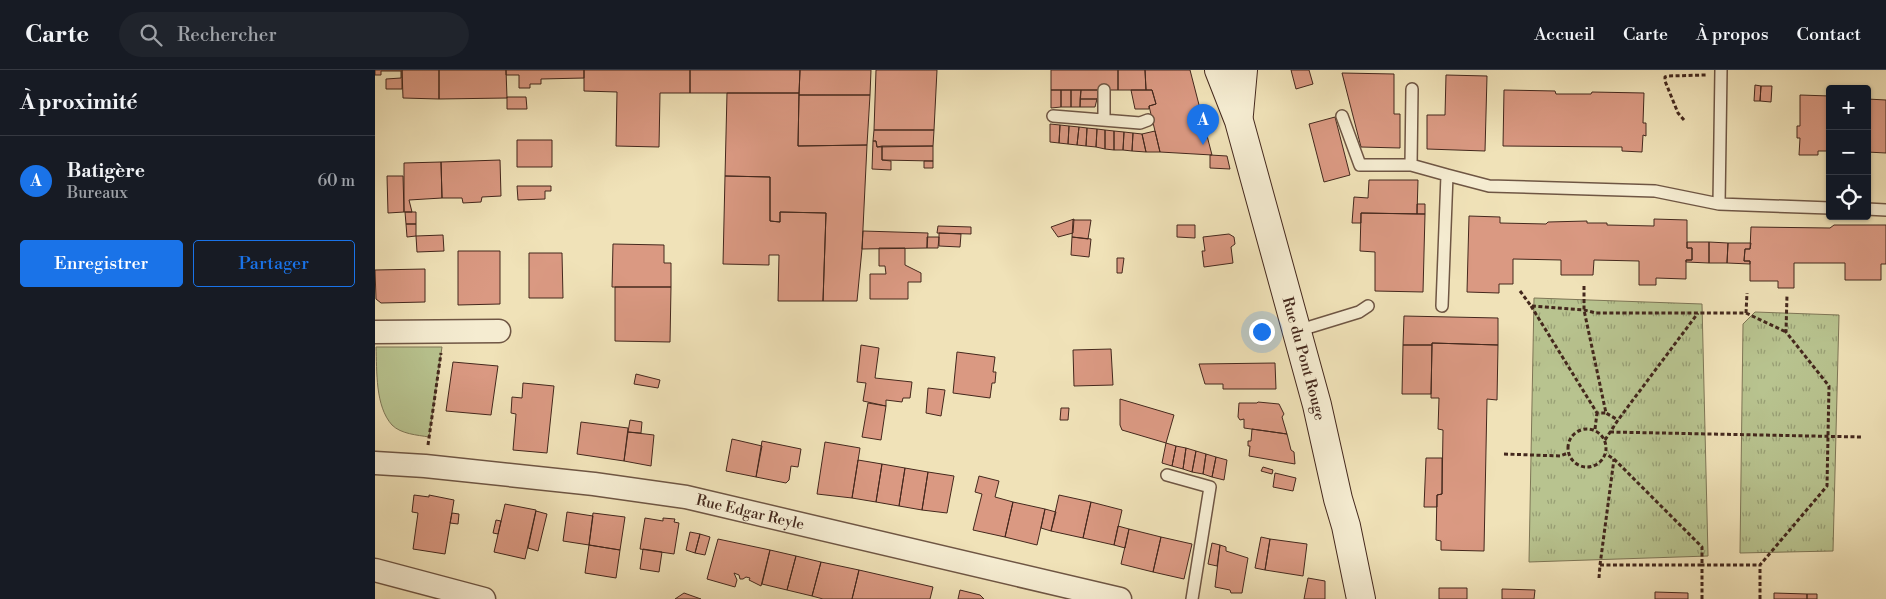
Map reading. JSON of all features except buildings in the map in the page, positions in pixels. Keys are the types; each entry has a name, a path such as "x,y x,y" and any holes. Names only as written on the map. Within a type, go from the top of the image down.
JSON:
{"main road":[{"name":"Rue du Pont Rouge","path":"1219,70 1239,121 1317,405 1346,526 1361,599"},
{"name":"Rue du Pont Rouge","path":"1239,121 1243,70"}],"street":[{"path":"375,332 499,331"},
{"name":"Rue Edgar Reyle","path":"375,463 425,466 594,484 686,497 1120,599"},
{"path":"375,570 484,599"}],"lane":[{"path":"1719,204 1721,73"},
{"path":"1411,165 1412,89"},
{"path":"1104,119 1105,90"},
{"path":"1053,116 1141,123 1148,120"},
{"path":"1342,116 1360,165 1411,165 1489,186 1655,191 1719,204 1826,208"},
{"path":"1442,306 1447,174"},
{"path":"1871,209 1886,210"},
{"path":"1297,331 1359,312 1368,306"},
{"path":"1167,475 1210,487 1192,599"}],"path":[{"path":"1684,120 1678,113 1665,78 1668,76 1721,73"},
{"path":"1584,286 1584,310 1606,413"},
{"path":"1520,291 1597,413 1595,430"},
{"path":"1746,313 1747,293"},
{"path":"1786,332 1787,294"},
{"path":"1531,306 1584,310 1596,313 1746,313 1786,332 1829,386 1827,486 1760,565 1760,599"},
{"path":"1605,440 1595,430 1580,429 1569,438 1568,453 1574,463 1586,468 1598,464 1606,454 1605,440 1610,432 1699,312"},
{"path":"425,466 442,347 441,332"},
{"path":"1597,413 1606,413 1618,420"},
{"path":"1610,432 1861,437"},
{"path":"1504,454 1560,456 1568,453"},
{"path":"1606,454 1614,459 1702,547 1702,599"},
{"path":"1599,578 1614,459"},
{"path":"1600,565 1760,565"}],"green space":[{"path":"1534,298 1702,304 1708,556 1529,562"},
{"path":"1755,312 1839,315 1833,551 1740,553 1743,324"},
{"path":"376,347 442,347 429,437 409,434 400,430 392,425 386,417 378,388"}],"place":[{"name":"Batigère","path":"1203,145"}]}
